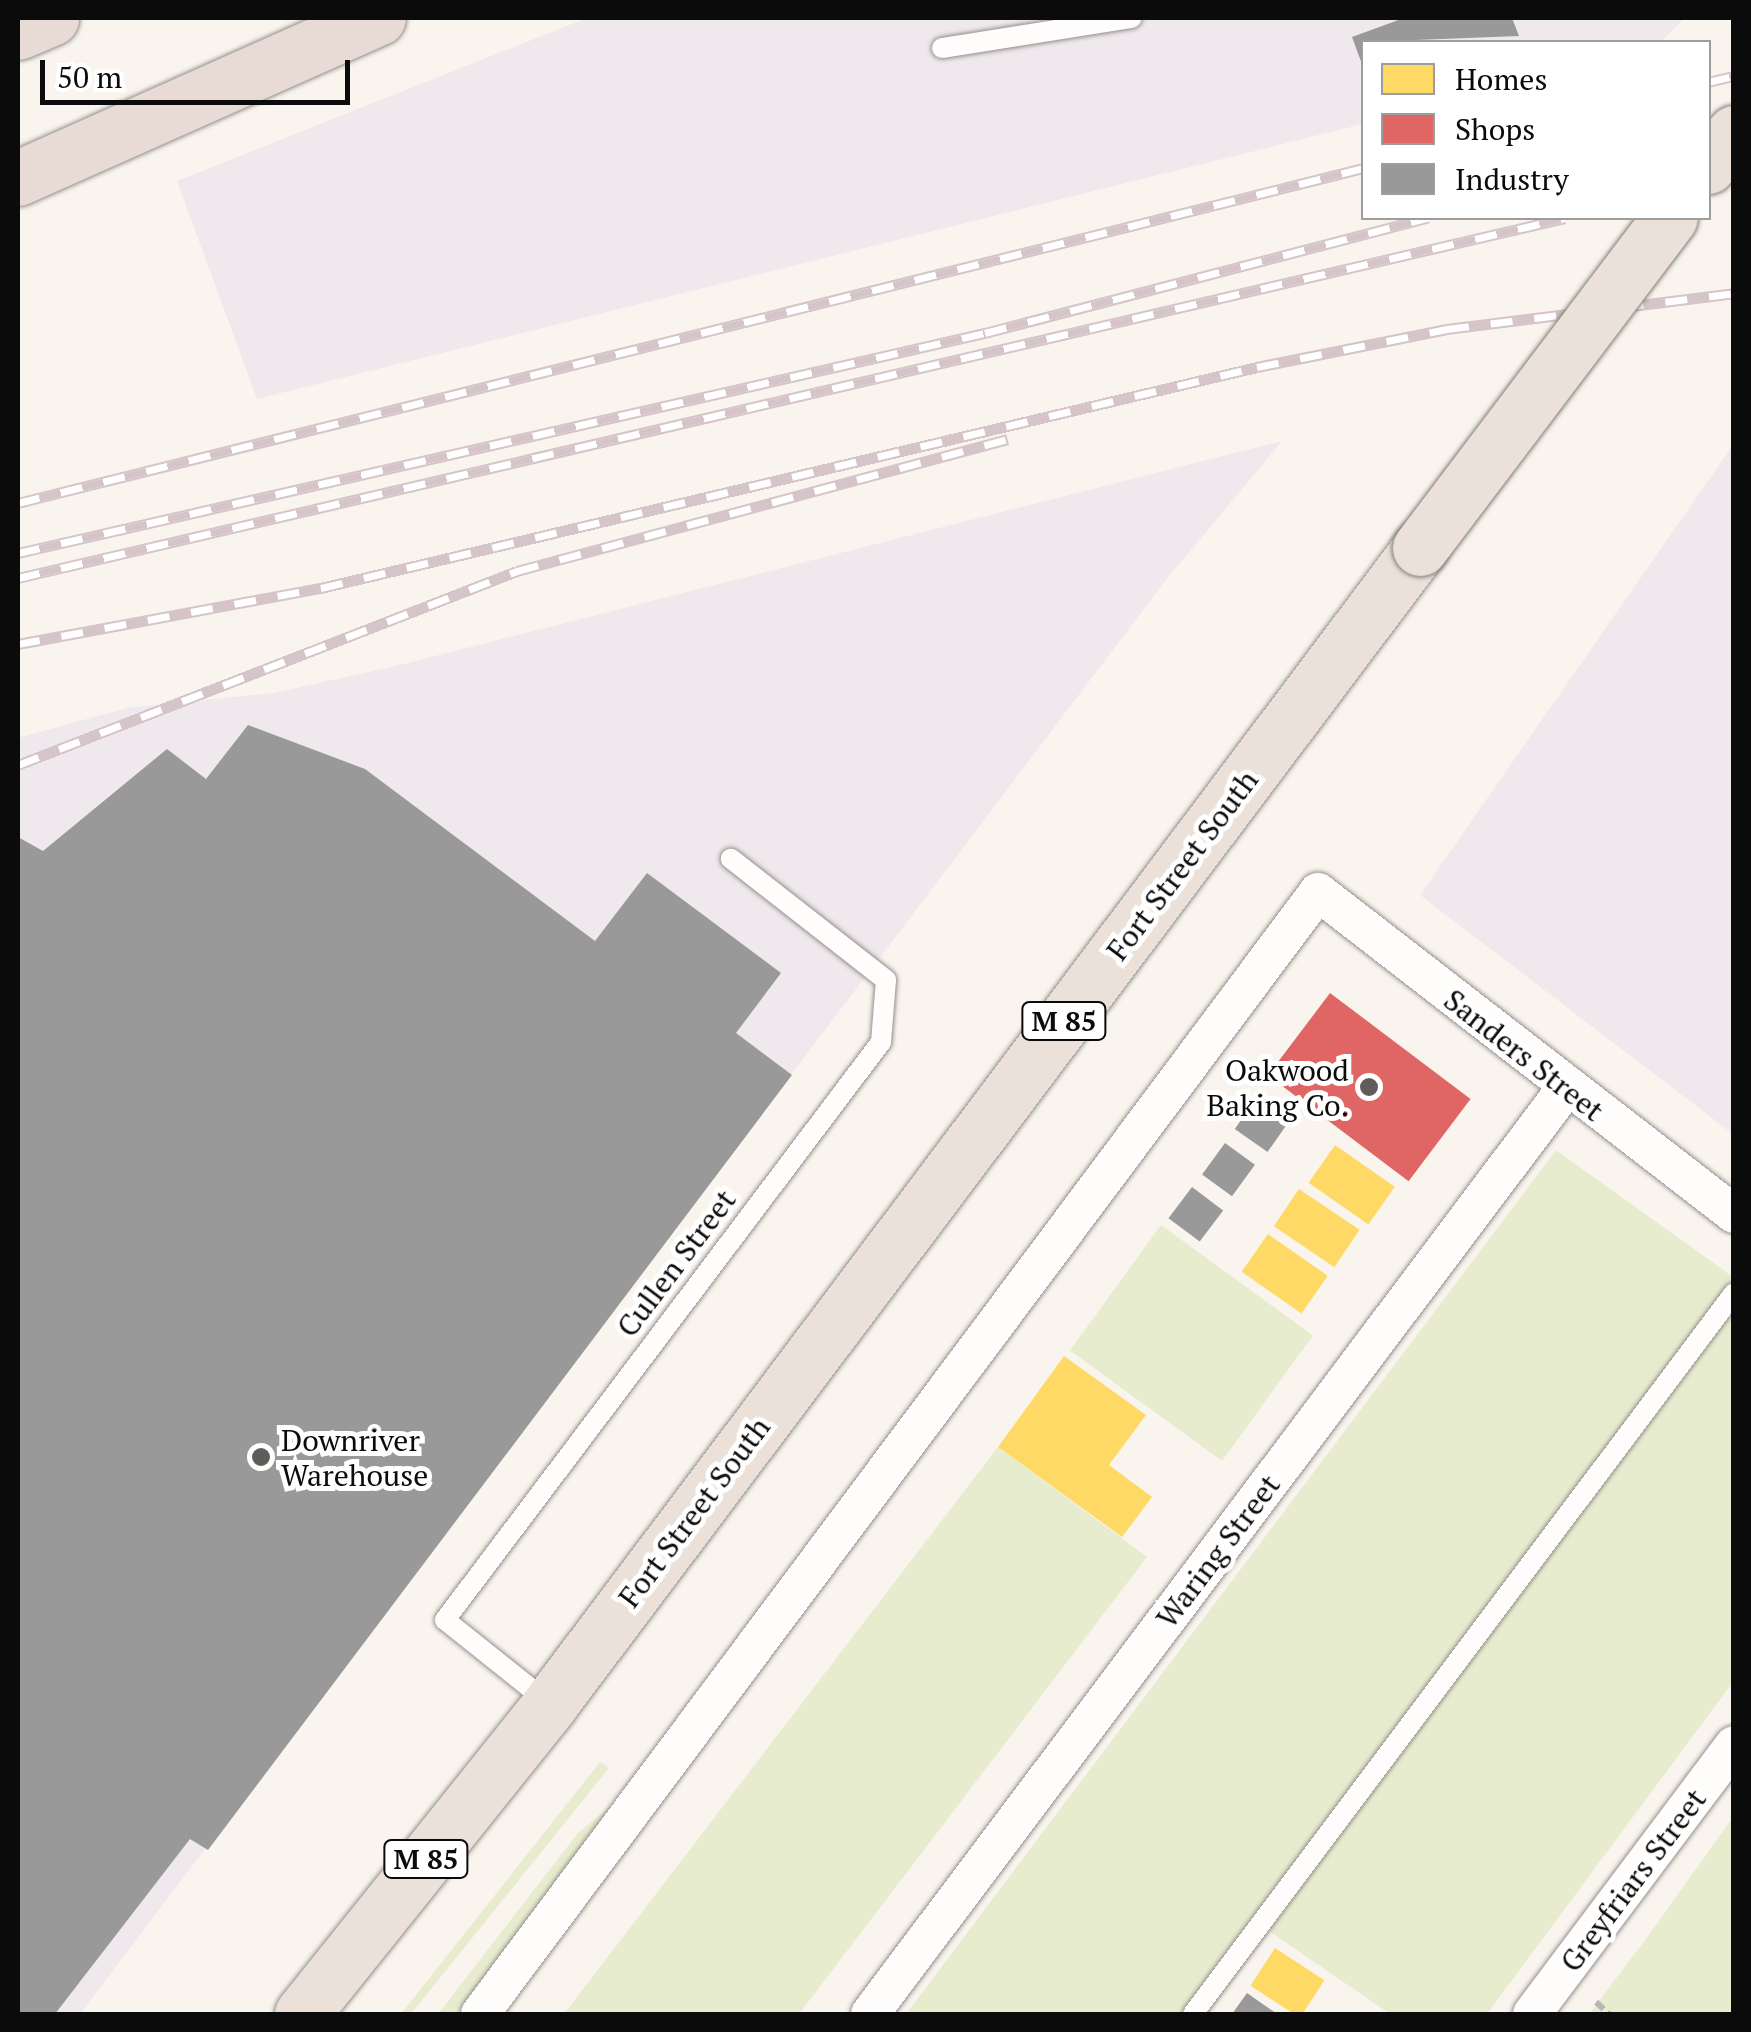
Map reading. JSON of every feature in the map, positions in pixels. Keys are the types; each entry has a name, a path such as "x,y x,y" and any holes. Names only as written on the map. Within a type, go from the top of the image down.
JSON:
{"highway":[{"path":"18,32 51,18"},
{"path":"18,178 378,18"}],"main road":[{"path":"1711,162 1734,133"},
{"name":"Fort Street South","path":"550,1704 1668,220"},
{"name":"M 85","path":"302,2014 550,1704"}],"street":[{"name":"Sanders Street","path":"480,2014 1318,892 1566,1088 1734,1214"},
{"name":"Waring Street","path":"870,2014 1566,1088"},
{"name":"Greyfriars Street","path":"1532,2014 1734,1745"}],"lane":[{"path":"942,48 1132,18"},
{"name":"Cullen Street","path":"550,1704 445,1620 881,1042 886,980 730,859"},
{"path":"1192,2014 1734,1293"}],"path":[{"path":"1596,2002 1609,2014"}],"shaded area":[{"path":"587,18 1685,18 1663,40 1361,40 1361,124 257,399 177,181"},
{"name":"Downriver Warehouse","path":"1282,441 1165,581 80,2014 18,2014 18,738 127,708 274,693 400,665"},
{"path":"1733,445 1733,1134 1420,895"}],"green space":[{"path":"1556,1150 1733,1277 1733,1682 1487,2014 1390,2014 1269,1931 1207,2014 906,2014"},
{"path":"1161,1225 1313,1336 1222,1461 1070,1350"},
{"path":"998,1447 1147,1557 799,2014 564,2014"},
{"path":"600,1762 609,1768 411,2014 401,2014"},
{"path":"612,1805 457,2014 438,2014 578,1833"},
{"path":"1733,1817 1733,2014 1589,2014 1648,1936"}],"building: Homes":[{"path":"1335,1145 1395,1187 1368,1225 1309,1183"},
{"path":"1299,1189 1360,1230 1334,1267 1274,1226"},
{"path":"1268,1234 1328,1276 1301,1314 1242,1272"},
{"path":"1064,1356 1146,1415 1109,1465 1152,1497 1122,1537 998,1447"},
{"path":"1275,1948 1324,1980 1302,2014 1294,2014 1250,1986"}],"building: Shops":[{"name":"Oakwood Baking Co.","path":"1330,993 1471,1099 1409,1181 1268,1075"}],"building: Industry":[{"path":"1404,18 1512,18 1519,36 1361,40 1361,62 1352,37"},
{"name":"Downriver Warehouse","path":"248,725 365,769 595,941 647,873 781,973 736,1033 792,1075 208,1850 190,1839 55,2014 18,2014 18,837 43,851 167,749 206,779"},
{"path":"1260,1093 1293,1116 1268,1152 1235,1129"},
{"path":"1225,1143 1255,1165 1232,1196 1202,1175"},
{"path":"1192,1187 1223,1210 1200,1242 1169,1218"},
{"path":"1247,1993 1277,2014 1232,2014"}],"railway":[{"path":"1711,81 1734,76"},
{"path":"1711,141 1734,136"},
{"path":"18,503 1361,169"},
{"path":"1711,182 1734,177"},
{"path":"18,553 985,333 1420,220"},
{"path":"18,578 1556,220"},
{"path":"18,644 321,588 1257,367 1447,329 1734,293"},
{"path":"18,765 517,571 1008,439"}],"place":[{"name":"Oakwood Baking Co.","path":"1369,1087"},
{"name":"Downriver Warehouse","path":"261,1457"}]}
